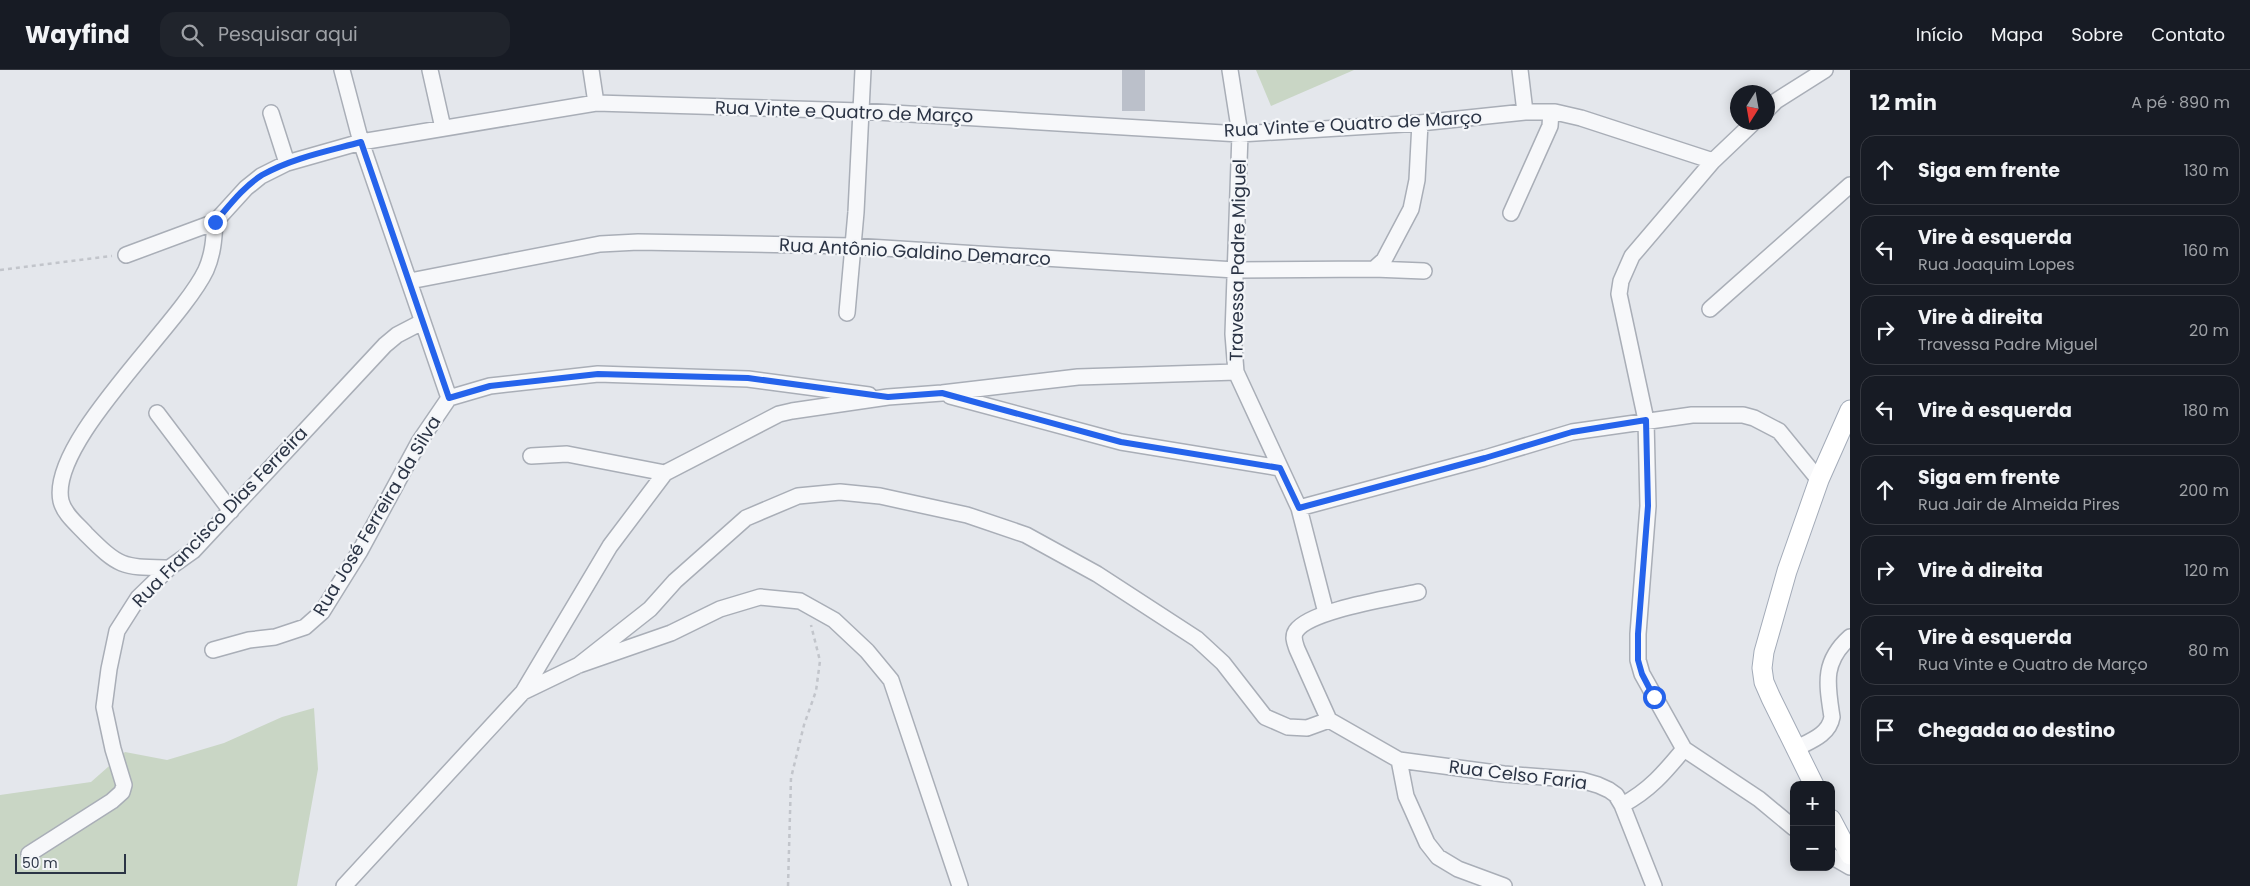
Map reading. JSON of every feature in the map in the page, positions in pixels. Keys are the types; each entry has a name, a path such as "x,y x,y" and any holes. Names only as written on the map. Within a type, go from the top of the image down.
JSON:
{"main road":[{"path":"1812,781 1764,682 1762,668 1764,652 1787,571 1819,480 1850,410"},
{"path":"1835,826 1850,855"}],"street":[{"path":"342,70 361,142 449,398 490,386 598,374 748,378 888,397"},
{"path":"430,70 443,128"},
{"path":"591,70 596,104"},
{"path":"847,313 856,212 863,70"},
{"name":"Travessa Padre Miguel","path":"1230,70 1240,134 1233,334 1236,372 1299,508 1326,613"},
{"path":"1520,70 1525,112"},
{"path":"1775,102 1825,70"},
{"name":"Rua Vinte e Quatro de Março","path":"126,255 215,222 246,188 261,176 287,163 361,142 596,104 860,111 1240,134 1420,123 1525,112 1553,112 1581,118 1713,161"},
{"path":"1511,213 1550,126 1553,112"},
{"path":"271,113 287,163"},
{"path":"1374,269 1384,260 1413,202 1417,180 1420,123"},
{"path":"1746,130 1713,161 1632,256 1621,281 1619,294 1646,420 1648,506 1638,634 1638,660 1642,674 1684,749 1759,799 1792,826"},
{"path":"1710,309 1850,185"},
{"path":"169,568 128,567 116,562 68,515 61,501 61,489 73,448 133,366 199,282 213,252 215,222"},
{"name":"Rua Antônio Galdino Demarco","path":"410,281 613,243 852,246 1235,270 1374,269 1424,271"},
{"name":"Rua Francisco Dias Ferreira","path":"29,854 122,792 124,784 113,748 104,707 117,631 138,598 169,568 193,551 385,345 397,335 422,322"},
{"path":"344,886 523,692 610,546 665,473 780,414 792,411 888,397 942,393 1078,377 1236,372"},
{"path":"942,393 1121,442 1280,468"},
{"name":"Rua José Ferreira da Silva","path":"213,650 249,640 275,637 305,627 322,612 360,551 419,442 449,398"},
{"path":"157,413 231,511"},
{"path":"1299,508 1464,464 1572,432 1646,420 1692,415 1743,415 1754,418 1778,431 1819,480"},
{"path":"531,456 568,454 665,473"},
{"path":"579,665 650,609 675,581 746,518 798,496 840,492 880,496 967,515 1026,535 1097,574 1197,639 1223,663 1265,717 1288,727 1307,728 1329,720 1297,650 1294,638 1302,625 1326,613 1418,592"},
{"path":"523,692 579,665 671,633 720,609 760,596 800,601 834,620 867,651 891,680 960,886"},
{"path":"1796,749 1824,733 1831,723 1832,717 1826,683 1837,649 1850,637"},
{"name":"Rua Celso Faria","path":"1329,720 1399,760 1504,774 1580,780 1609,790 1616,795 1622,805 1654,886"},
{"path":"1622,805 1642,794 1661,777 1684,749"},
{"path":"1399,760 1406,796 1427,842 1438,856 1458,868 1504,886"},
{"path":"1835,858 1850,867"}],"path":[{"path":"0,270 126,255"},
{"path":"788,886 791,778 804,725 816,691 820,661 814,632 800,601"}],"green space":[{"path":"1256,70 1354,70 1271,106"},
{"path":"314,708 318,769 297,886 0,886 0,795 91,782 125,752 167,760 224,743 282,717"}],"building":[{"path":"1122,70 1145,70 1145,111 1122,111"}],"route":[{"path":"215,222 246,188 261,176 287,163 361,142 449,398 490,386 598,374 748,378 888,397 942,393 1121,442 1280,468 1299,508 1485,458 1572,432 1608,428 1646,420 1648,506 1638,634 1638,660 1642,674 1654,697"}]}
